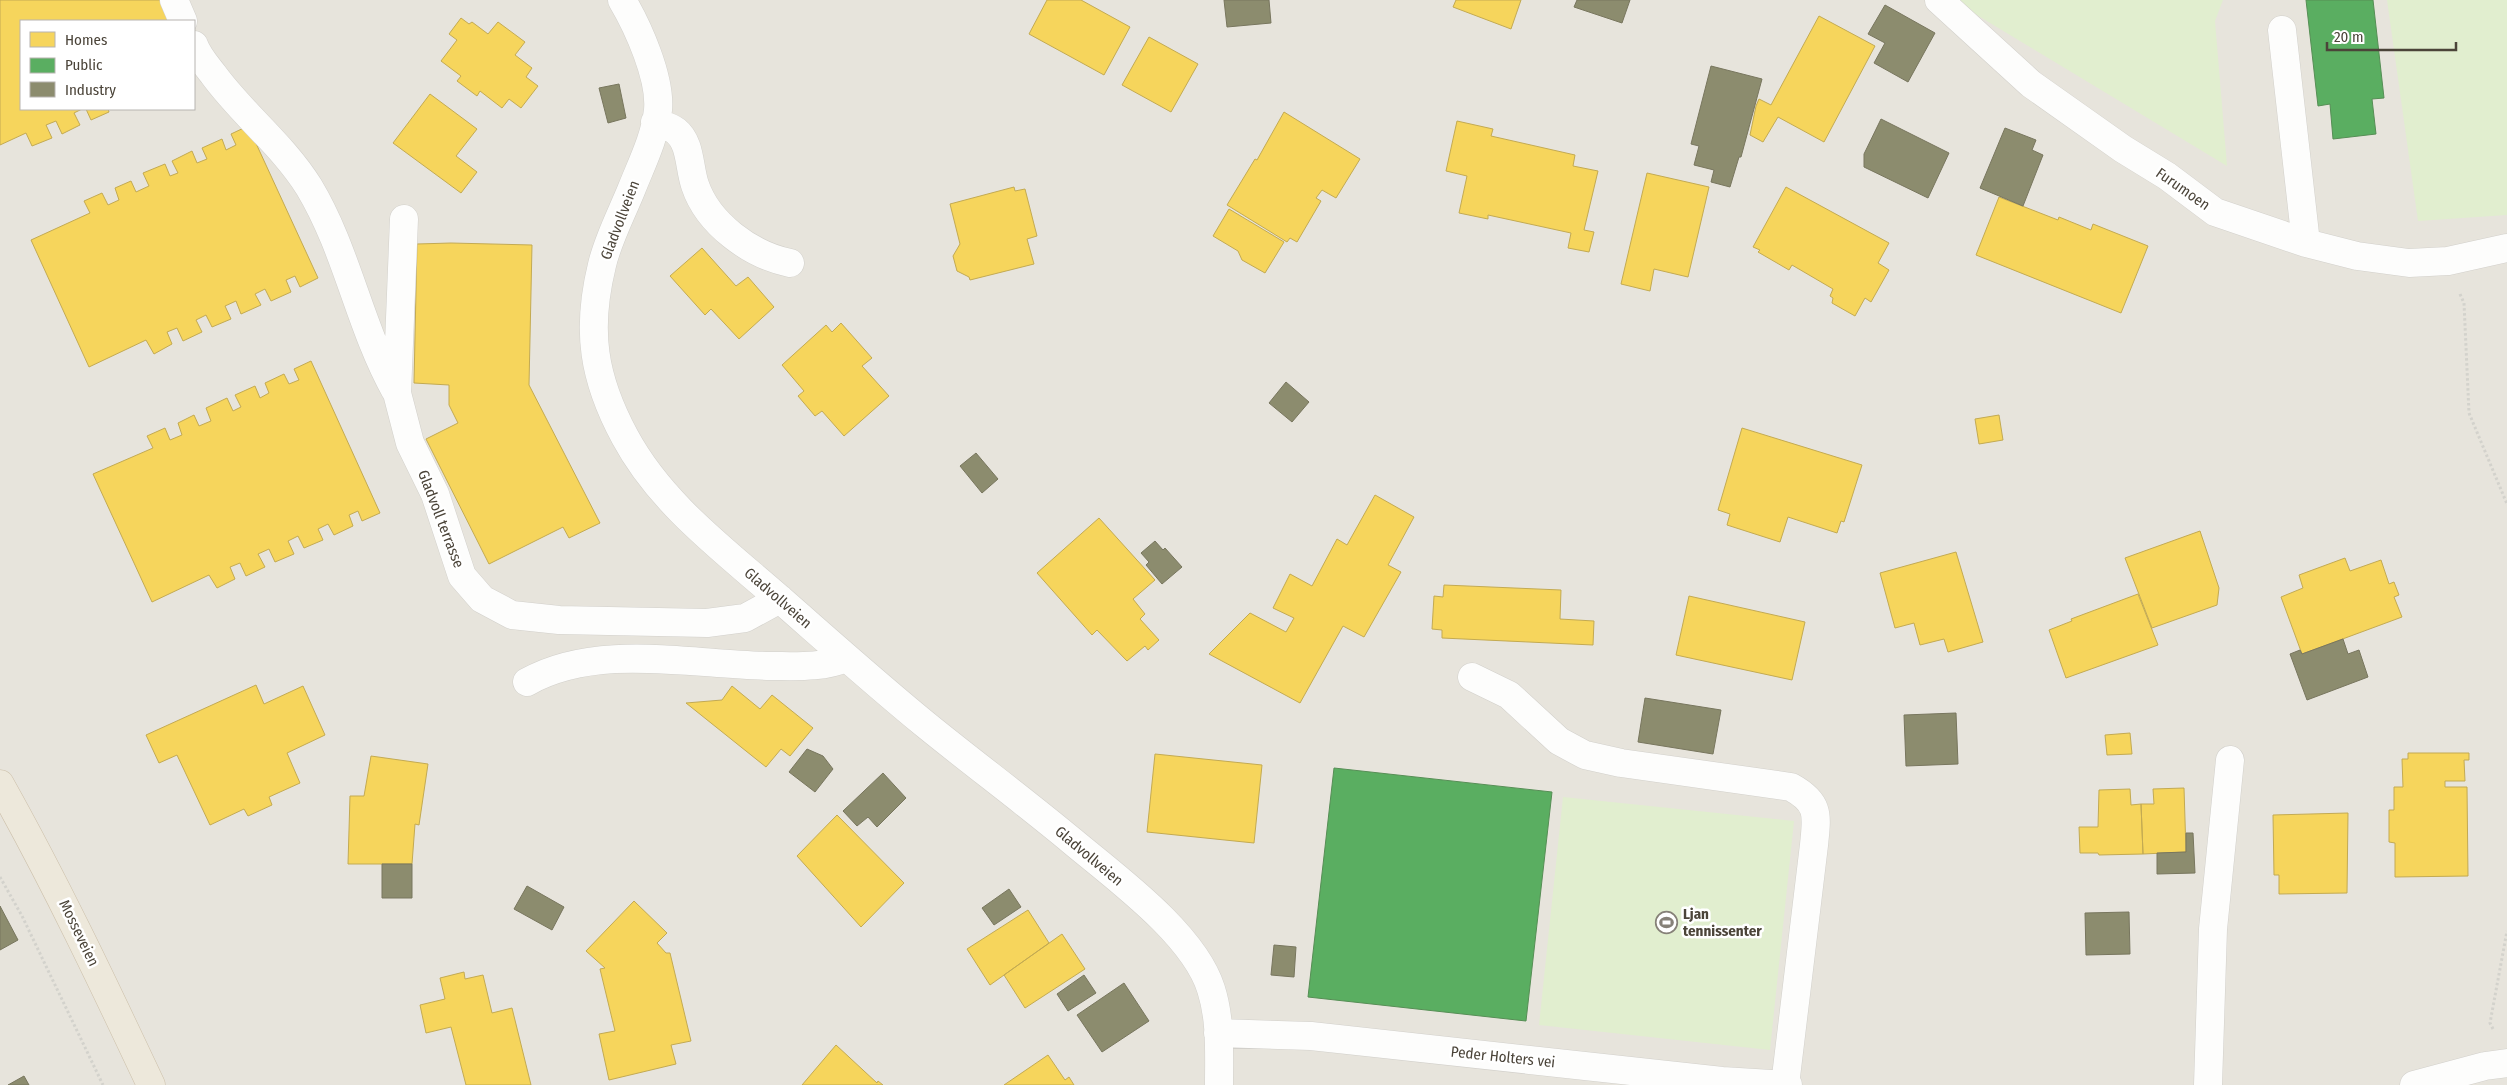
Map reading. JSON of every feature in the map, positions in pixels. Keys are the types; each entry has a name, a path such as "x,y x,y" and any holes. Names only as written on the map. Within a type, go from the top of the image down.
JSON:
{"highway":[{"name":"Mosseveien","path":"0,784 42,858 151,1085"}],"street":[{"path":"174,0 183,20"},
{"name":"Gladvollveien","path":"622,0 637,26 653,72 658,107 650,141 603,262 594,308 594,352 605,392 623,434 642,467 685,516 846,658 1082,849 1160,917 1193,955 1211,988 1218,1033 1219,1085"},
{"name":"Furumoen","path":"1939,0 2031,84 2123,150 2167,176 2215,212 2306,243 2357,256 2409,263 2448,261 2507,248"},
{"path":"2282,30 2306,243"},
{"path":"195,46 231,98 284,153 308,186 334,234 381,365 397,393"},
{"path":"655,122 676,131 685,142 695,186 704,204 720,224 757,252 773,260 790,263"},
{"name":"Gladvoll terrasse","path":"404,219 397,393 410,443 435,494 462,576 482,599 512,614 559,620 707,623 745,618 780,599"},
{"path":"527,682 542,673 600,661 689,660 752,666 800,666 831,664 846,658"},
{"path":"1472,677 1509,695 1559,740 1585,755 1791,787 1811,801 1816,808 1815,836 1786,1085"},
{"path":"2208,1085 2213,928 2230,760"},
{"name":"Peder Holters vei","path":"1218,1033 1311,1036 1722,1081 1786,1085"},
{"path":"2414,1085 2453,1081 2485,1066 2507,1063"}],"path":[{"path":"2448,261 2464,303 2469,413 2507,504"},
{"path":"0,877 22,916 103,1085"},
{"path":"2497,1038 2490,1022 2507,931"}],"shaded area":[{"path":"0,0 2507,0 2507,1085 0,1085"}],"green space":[{"path":"1952,0 2223,0 2215,21 2227,166"},
{"path":"2387,0 2507,0 2507,215 2418,221"},
{"name":"Ljan tennissenter","path":"1563,797 1794,821 1770,1050 1539,1025"}],"building: Homes":[{"path":"0,0 164,0 174,20 20,20 20,110 80,110 74,113 80,125 62,134 56,121 46,125 52,138 32,146 26,133 0,145"},
{"path":"1047,0 1081,0 1130,27 1104,75 1029,34"},
{"path":"1456,0 1521,0 1511,29 1453,7"},
{"path":"1819,16 1875,46 1824,142 1778,117 1763,142 1750,135 1759,99 1771,105"},
{"path":"461,18 469,24 472,22 488,34 498,22 525,42 515,55 532,68 526,77 538,86 521,108 509,99 502,108 480,91 477,96 457,81 461,76 441,61 457,40 449,34"},
{"path":"1149,37 1198,64 1171,112 1122,85"},
{"path":"430,94 477,129 456,156 477,172 461,193 393,143"},
{"path":"86,110 108,110 109,112 91,120"},
{"path":"1284,112 1360,159 1336,198 1322,190 1316,198 1321,201 1297,242 1290,238 1287,242 1227,205 1255,159 1257,160"},
{"path":"1457,121 1493,129 1491,136 1575,155 1573,166 1598,171 1584,230 1594,232 1589,252 1568,248 1571,233 1488,215 1488,219 1459,213 1467,176 1446,171"},
{"path":"248,126 318,278 300,287 295,276 286,280 291,292 271,301 265,289 255,294 261,305 241,314 236,301 225,306 231,319 212,327 206,315 196,320 202,332 183,341 177,328 167,332 172,344 154,354 146,340 89,367 31,240 90,213 84,201 102,193 108,205 119,200 115,188 131,181 136,192 149,186 143,173 165,164 170,176 178,173 172,161 192,151 197,163 207,159 202,148 222,139 226,150 236,145 231,134"},
{"path":"1647,173 1709,187 1688,277 1654,269 1650,291 1621,284"},
{"path":"1014,187 1015,191 1025,189 1037,236 1027,239 1034,264 970,280 969,277 957,271 953,256 960,244 950,204"},
{"path":"1786,187 1889,243 1878,263 1889,270 1871,302 1865,298 1855,316 1832,303 1833,298 1830,296 1833,289 1792,265 1789,270 1758,252 1760,250 1753,247"},
{"path":"1999,197 2058,220 2059,217 2091,230 2093,224 2148,246 2121,313 1976,255"},
{"path":"1229,209 1284,242 1265,273 1242,260 1238,251 1213,236"},
{"path":"417,244 532,245 529,385 600,523 569,538 563,527 489,564 426,439 458,423 449,405 449,385 414,383"},
{"path":"702,248 736,286 748,277 774,307 739,339 711,309 705,315 670,276"},
{"path":"841,323 872,358 862,366 889,396 844,436 822,411 815,416 798,396 804,391 782,365 826,325 832,332"},
{"path":"311,361 380,513 362,521 358,511 349,515 353,526 334,535 328,524 318,529 323,540 304,548 298,536 288,541 294,554 275,562 269,549 258,554 265,567 246,576 240,563 230,567 235,579 217,588 209,575 152,602 93,474 153,448 147,436 165,428 170,440 182,435 178,423 194,415 199,426 211,421 206,408 227,398 233,411 241,407 235,395 255,386 260,398 269,393 265,383 284,374 289,384 299,380 294,369"},
{"path":"1999,415 2003,440 1979,444 1975,419"},
{"path":"1742,428 1862,465 1844,522 1841,521 1837,533 1788,517 1780,542 1727,525 1730,514 1718,510"},
{"path":"1375,495 1414,517 1388,565 1401,572 1364,637 1343,626 1300,703 1209,654 1250,613 1286,632 1294,618 1273,608 1290,574 1312,586 1337,539 1347,545"},
{"path":"1099,518 1155,580 1133,599 1145,614 1140,619 1159,640 1148,650 1145,646 1127,661 1097,630 1092,635 1037,573"},
{"path":"2200,531 2219,588 2217,605 2152,628 2125,558"},
{"path":"1956,552 1983,642 1948,652 1944,639 1920,645 1914,623 1895,628 1880,573"},
{"path":"2345,558 2350,571 2381,560 2389,584 2394,582 2399,595 2394,597 2402,617 2302,654 2281,597 2303,588 2299,575"},
{"path":"1444,585 1561,590 1560,619 1594,621 1593,645 1442,638 1442,630 1432,629 1434,596 1443,597"},
{"path":"2138,594 2158,645 2066,678 2049,630 2072,621 2071,619"},
{"path":"1689,596 1805,622 1792,680 1676,655"},
{"path":"256,685 264,704 303,686 325,735 287,753 300,783 269,797 272,805 248,816 244,809 210,825 177,755 159,763 146,735"},
{"path":"732,686 760,709 772,695 813,728 790,756 781,749 766,767 686,703 722,700"},
{"path":"2130,733 2132,754 2107,755 2105,735"},
{"path":"2408,753 2469,753 2469,760 2464,760 2465,781 2445,781 2445,787 2467,787 2468,876 2395,877 2395,843 2389,842 2389,810 2394,810 2394,787 2403,787 2402,759 2408,759"},
{"path":"1155,754 1262,765 1254,843 1147,832"},
{"path":"371,756 428,764 419,825 415,824 412,864 348,864 350,796 364,796"},
{"path":"2184,788 2186,852 2143,854 2141,804 2154,804 2153,789"},
{"path":"2130,789 2131,805 2141,804 2143,854 2099,855 2098,853 2080,853 2079,827 2098,827 2099,790"},
{"path":"2348,813 2347,893 2279,894 2279,875 2274,875 2273,815"},
{"path":"837,815 904,883 861,927 797,856"},
{"path":"634,901 667,933 657,943 666,953 670,953 691,1041 671,1045 676,1064 609,1080 599,1034 615,1031 600,969 605,968 586,951"},
{"path":"1028,910 1049,943 990,985 967,949"},
{"path":"1062,934 1085,969 1025,1008 1004,975"},
{"path":"464,972 465,979 483,975 492,1013 512,1008 531,1085 466,1085 451,1027 426,1033 420,1005 445,999 440,978"},
{"path":"836,1045 877,1083 878,1081 883,1085 802,1085"},
{"path":"1048,1055 1065,1080 1069,1077 1074,1085 1004,1085"}],"building: Public":[{"path":"2306,0 2373,0 2384,98 2372,99 2376,134 2333,139 2330,104 2318,106"},
{"path":"1334,768 1552,792 1526,1021 1308,997"}],"building: Industry":[{"path":"1224,0 1269,0 1271,23 1227,27"},
{"path":"1577,0 1630,0 1622,23 1574,7"},
{"path":"1885,5 1935,33 1908,82 1874,63 1885,43 1868,34"},
{"path":"1711,66 1762,79 1741,157 1739,157 1730,187 1711,182 1714,170 1694,165 1699,146 1691,144"},
{"path":"619,84 626,118 608,123 599,88"},
{"path":"1881,119 1949,153 1928,198 1864,167 1864,154"},
{"path":"2005,128 2036,140 2032,150 2043,155 2023,206 1980,188"},
{"path":"1286,382 1309,402 1292,422 1269,403"},
{"path":"976,453 998,479 982,493 960,466"},
{"path":"1155,541 1163,550 1165,548 1182,567 1162,584 1146,565 1149,562 1141,553"},
{"path":"2343,639 2348,654 2359,650 2368,677 2307,700 2290,654 2300,650 2302,654"},
{"path":"1645,698 1721,710 1713,754 1638,742"},
{"path":"1956,713 1958,764 1906,766 1904,715"},
{"path":"807,749 823,756 833,769 815,792 789,772"},
{"path":"883,773 906,798 877,827 868,817 857,826 843,811"},
{"path":"2186,833 2193,833 2195,873 2157,874 2157,853 2186,852"},
{"path":"382,864 412,864 412,898 382,898"},
{"path":"527,886 564,907 552,930 514,909"},
{"path":"1009,889 1021,907 994,925 982,908"},
{"path":"0,906 18,940 0,950"},
{"path":"2129,912 2130,954 2086,955 2085,913"},
{"path":"1274,945 1296,947 1294,977 1271,975"},
{"path":"1084,975 1096,993 1068,1011 1057,994"},
{"path":"1124,983 1149,1021 1102,1052 1077,1015"},
{"path":"24,1076 29,1085 8,1085"}],"place":[{"name":"Ljan tennissenter","path":"1667,923"}]}
